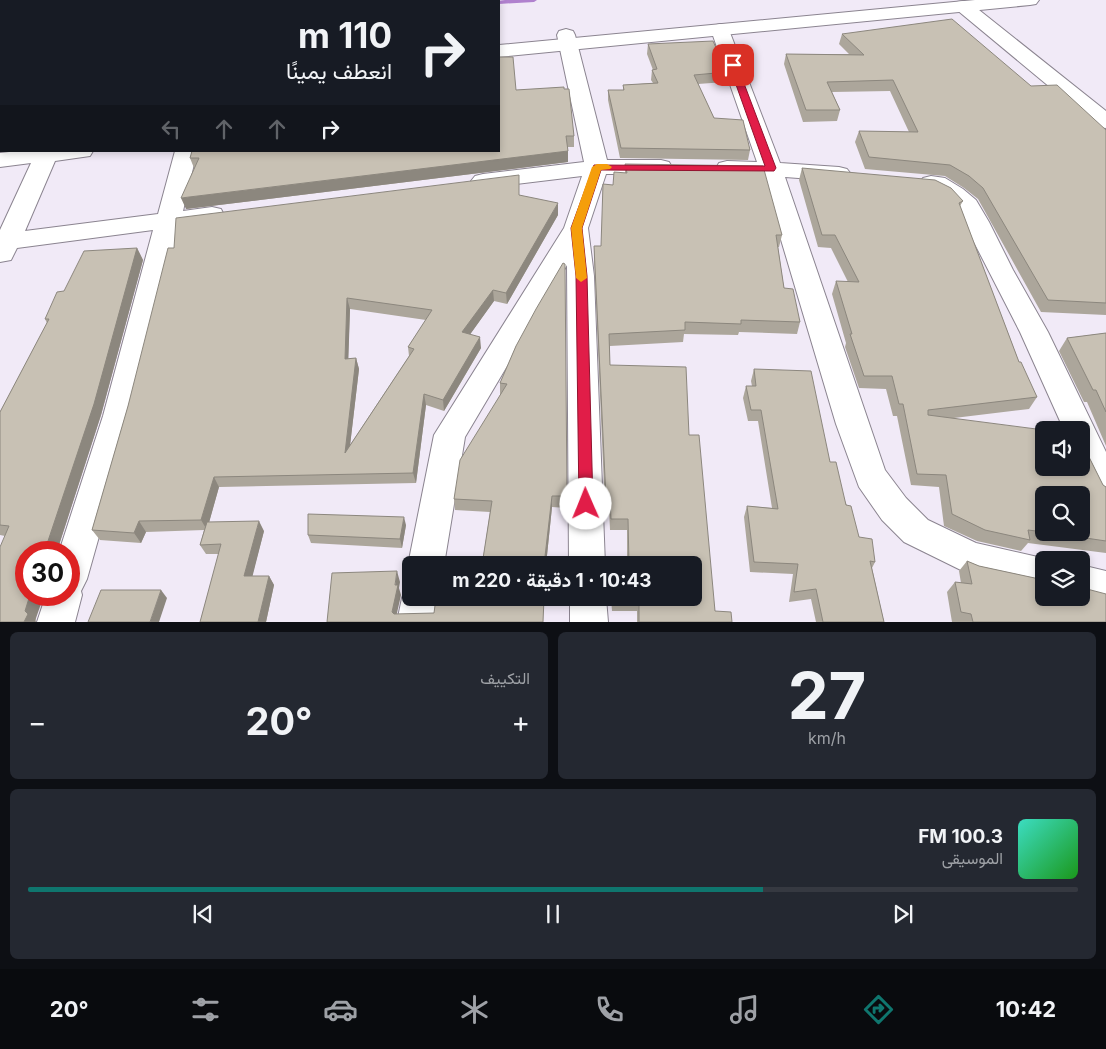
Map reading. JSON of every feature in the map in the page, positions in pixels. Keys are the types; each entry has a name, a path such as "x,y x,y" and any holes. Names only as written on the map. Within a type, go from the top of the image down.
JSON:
{"street":[{"path":"500,51 567,40 925,0"},
{"path":"500,41 567,40 720,30 948,5 1030,0"},
{"path":"948,5 1082,101 1106,122"},
{"path":"720,30 771,168 852,424 871,477 894,509 916,531 971,559 1035,572"},
{"path":"428,556 450,434 576,228 597,167 567,40"},
{"path":"1082,101 1106,99"},
{"path":"0,160 73,152"},
{"path":"80,542 118,416 186,152"},
{"path":"3,247 46,155"},
{"path":"461,184 597,167 771,168 859,176"},
{"path":"908,181 937,183 955,194 967,205 1034,332 1076,421"},
{"path":"3,247 237,212"},
{"path":"576,228 581,276 588,556"},
{"path":"1090,451 1106,486"},
{"path":"1090,584 1106,588"},
{"path":"56,622 61,606"},
{"path":"416,622 419,606"},
{"path":"588,606 588,622"}],"building":[{"path":"952,19 1031,86 1057,85 1106,130 1106,303 1048,300 983,188 969,176 950,165 869,157 859,131 918,132 893,80 827,82 840,110 806,110 786,54 864,55 842,34"},
{"path":"713,41 727,72 694,75 714,118 743,120 750,150 621,148 608,90 624,90 623,85 658,83 652,70 657,69 648,44"},
{"path":"500,57 513,57 516,90 564,87 564,89 569,89 574,136 566,136 568,151 181,198 199,158 190,158 192,152 500,152"},
{"path":"625,164 763,166 782,235 776,235 784,288 793,289 800,322 741,320 741,324 685,322 685,330 609,334 610,365 686,367 689,435 699,435 715,611 731,612 732,622 639,622 639,606 702,606 702,556 629,556 628,519 611,519 610,499 606,499 594,246 601,246 603,184 613,185 614,172 627,173"},
{"path":"802,168 935,180 951,188 963,201 959,203 1019,362 1021,362 1037,397 928,410 928,415 1035,429 1035,476 1090,476 1090,459 1103,485 1106,487 1106,541 1090,539 1090,486 1035,486 1035,531 1028,530 1030,540 985,530 952,514 946,475 917,474 903,404 899,404 892,376 864,376 850,334 852,334 836,281 859,282 835,235 822,235"},
{"path":"519,175 519,195 558,203 506,293 493,290 462,332 480,337 443,400 424,394 413,473 214,477 201,520 139,521 134,533 92,530 128,406 168,248 174,248 176,218","holes":["347,298 432,310 408,347 414,349 345,453 356,358 345,359"]},
{"path":"137,248 94,404 48,541 15,541 15,606 27,606 25,611 28,614 24,622 0,622 0,547 9,526 0,525 0,412 49,319 45,319 57,292 64,291 84,251"},
{"path":"563,263 565,264 567,496 552,496 545,556 483,556 492,501 454,499 460,460 507,384 500,383 516,346"},
{"path":"1106,333 1106,412 1067,338"},
{"path":"754,369 811,371 830,462 836,462 846,505 851,506 859,537 872,539 875,562 870,561 884,622 823,622 816,589 794,592 798,564 754,562 747,506 778,509 761,410 751,410 746,386 756,386"},
{"path":"308,514 404,517 400,539 308,535"},
{"path":"259,521 244,576 269,576 258,622 200,622 221,544 200,545 207,522"},
{"path":"967,561 979,566 1035,578 1035,606 1090,606 1090,590 1106,594 1106,622 973,622 971,614 961,612 955,582 972,584"},
{"path":"397,571 395,585 398,585 392,612 394,614 434,613 435,606 544,606 543,622 327,622 332,573"},
{"path":"101,590 161,590 150,622 88,622"}],"waterway":[{"path":"500,2 534,0"}],"slow traffic":[{"path":"581,278 576,228 597,167 607,167"}],"route":[{"path":"586,504 581,276 576,228 597,167 771,168 733,65"}]}
